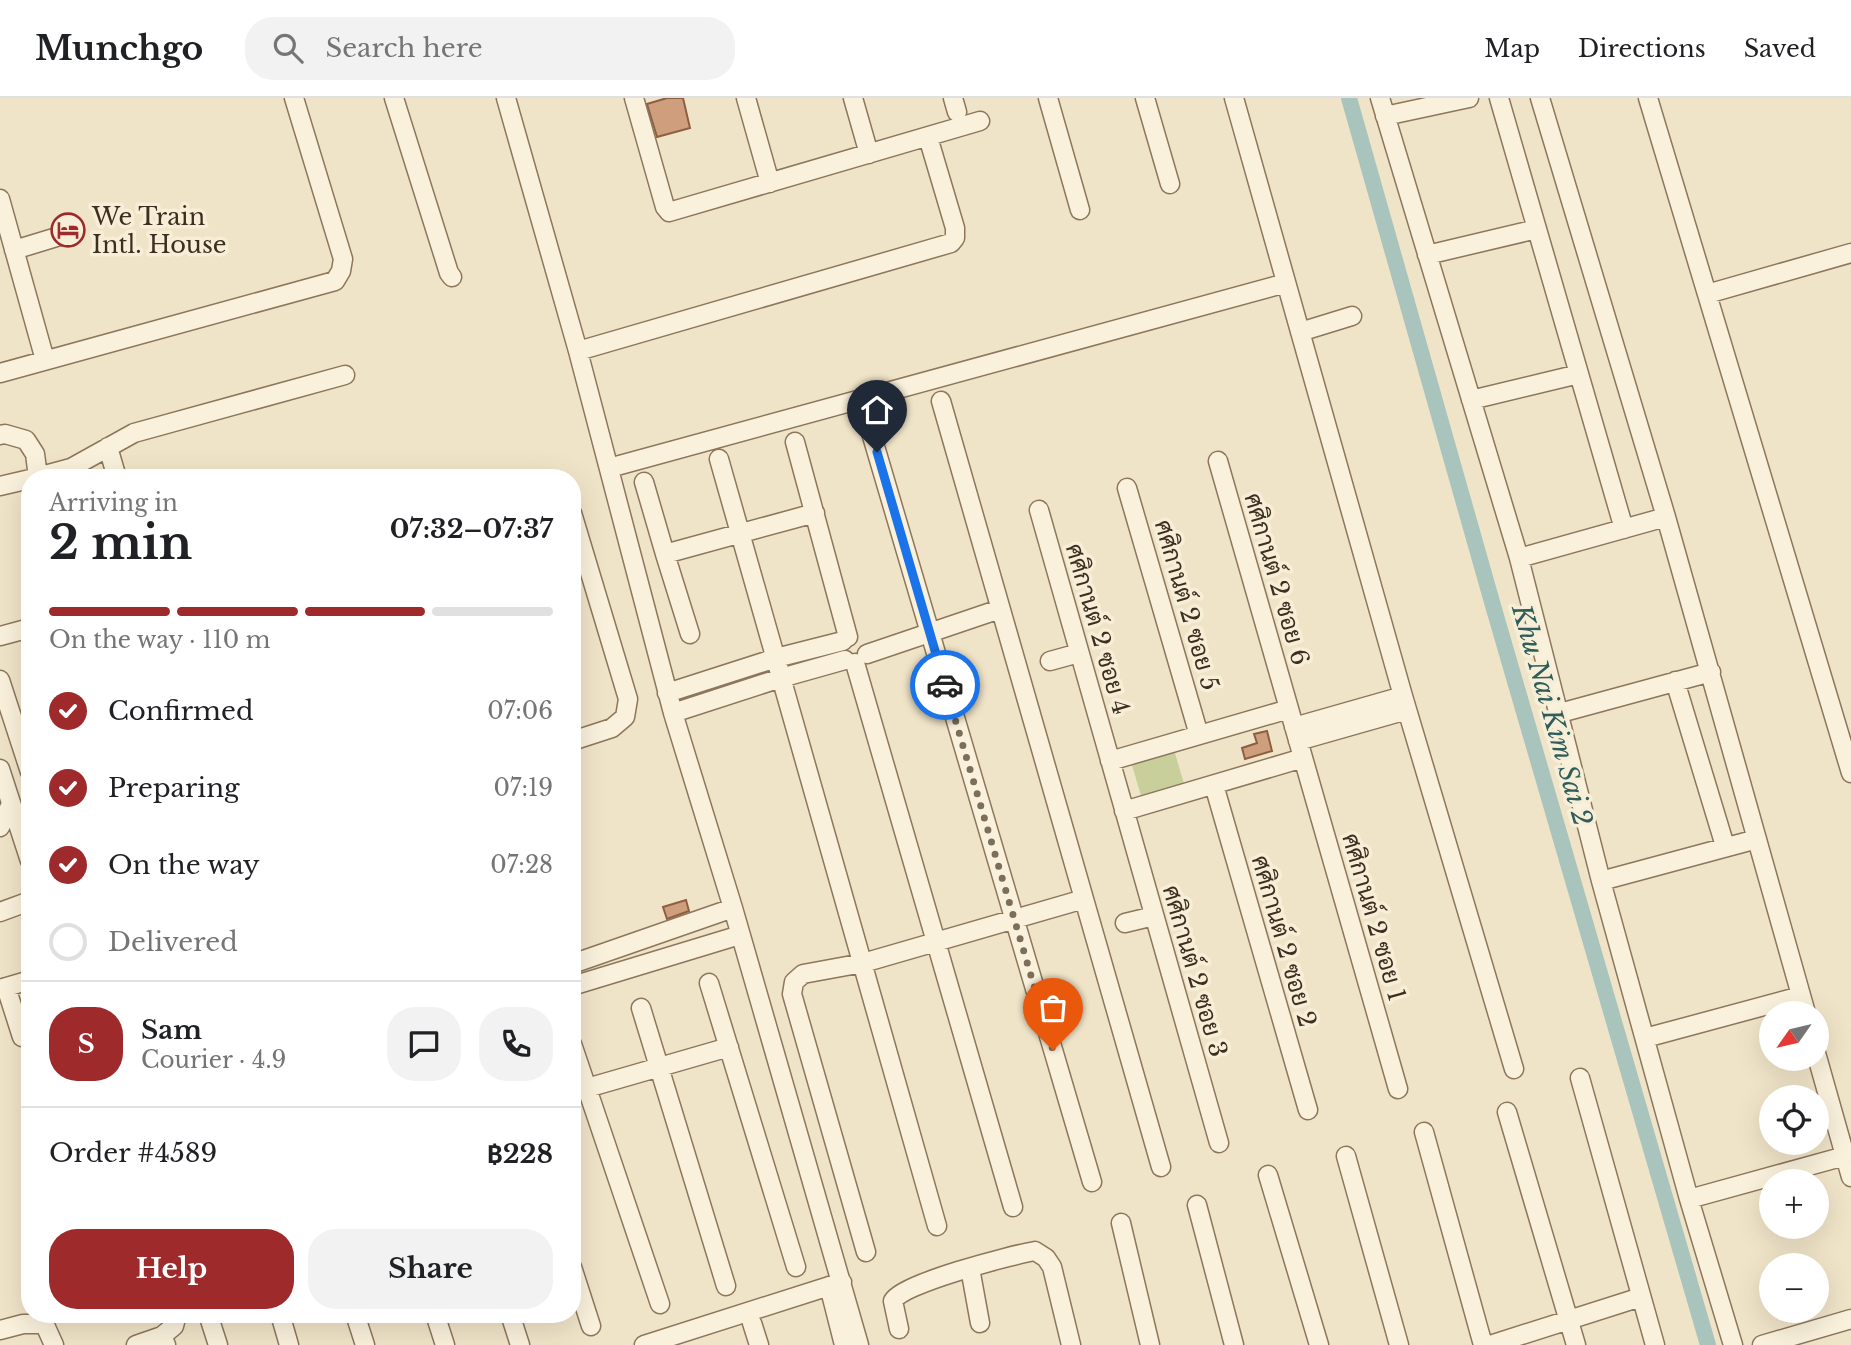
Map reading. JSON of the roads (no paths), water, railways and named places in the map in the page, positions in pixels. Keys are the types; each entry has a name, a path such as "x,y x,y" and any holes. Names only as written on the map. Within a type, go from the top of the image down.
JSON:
{"street":[{"path":"0,373 335,281 341,271 343,259 295,98"},
{"path":"394,98 452,277"},
{"path":"506,98 578,351 667,693 733,908 835,1284 859,1345"},
{"path":"634,98 665,207 669,212 980,121"},
{"path":"746,98 770,183"},
{"path":"853,98 869,154"},
{"path":"1048,98 1080,210"},
{"path":"1145,98 1170,184"},
{"path":"1234,98 1405,703 1514,1069"},
{"path":"1380,98 1519,558 1601,881 1689,1199 1733,1345"},
{"path":"1385,116 1469,98"},
{"path":"1499,98 1624,529"},
{"path":"1540,98 1666,517 1802,1001"},
{"path":"1648,98 1851,773"},
{"path":"578,351 951,243 955,238 954,228 928,137"},
{"path":"0,198 45,359"},
{"path":"1427,255 1537,229"},
{"path":"14,250 60,236"},
{"path":"1707,294 1851,253"},
{"path":"609,468 1286,284"},
{"path":"1300,332 1352,316"},
{"path":"1471,400 1579,374"},
{"path":"67,469 134,433 345,375"},
{"path":"940,401 1161,1167"},
{"path":"869,426 1092,1182"},
{"path":"0,435 26,440 35,454 34,469"},
{"path":"795,442 845,639 840,651 856,659 1013,1207"},
{"path":"108,447 114,469"},
{"path":"719,459 937,1226"},
{"name":"ศศิกานต์ 2 ซอย 6","path":"1218,461 1296,734"},
{"path":"0,485 21,481"},
{"path":"644,482 690,634"},
{"name":"ศศิกานต์ 2 ซอย 5","path":"1127,488 1199,735"},
{"name":"ศศิกานต์ 2 ซอย 4","path":"1039,510 1124,811"},
{"path":"665,554 815,513"},
{"path":"1519,558 1666,517"},
{"path":"581,543 628,699 625,717 612,728 581,738"},
{"path":"673,713 781,678 856,659 1000,609"},
{"path":"0,636 21,630"},
{"path":"667,693 845,639 862,639 866,643 856,659"},
{"path":"1050,661 1079,653"},
{"path":"1560,713 1711,672"},
{"path":"0,680 21,744"},
{"path":"1675,681 1725,846"},
{"path":"1296,734 1405,703"},
{"path":"1110,761 1289,709"},
{"name":"ศศิกานต์ 2 ซอย 1","path":"1296,734 1398,1089"},
{"path":"1124,811 1303,758"},
{"path":"0,769 21,834"},
{"name":"ศศิกานต์ 2 ซอย 2","path":"1213,785 1308,1110"},
{"path":"0,827 11,804"},
{"name":"ศศิกานต์ 2 ซอย 3","path":"1124,811 1219,1143"},
{"path":"1601,881 1757,839"},
{"path":"866,1252 792,994 794,982 803,974 863,963 1084,899"},
{"path":"0,912 21,904"},
{"path":"581,962 733,908"},
{"path":"1125,923 1154,916"},
{"path":"581,982 740,936"},
{"path":"21,983 3,988 21,1034"},
{"path":"709,983 796,1267"},
{"path":"641,1008 726,1286"},
{"path":"1645,1038 1759,1013"},
{"path":"587,1088 729,1047"},
{"path":"581,1070 660,1304"},
{"path":"1821,1071 1851,1177"},
{"path":"1580,1078 1655,1345"},
{"path":"1507,1112 1576,1345"},
{"path":"1424,1132 1483,1345"},
{"path":"1346,1156 1399,1345"},
{"path":"1689,1199 1845,1156"},
{"path":"1268,1175 1319,1345"},
{"path":"1197,1205 1234,1345"},
{"path":"1121,1223 1150,1345"},
{"path":"899,1329 893,1301 895,1296 970,1268 1035,1251 1046,1258 1052,1267 1071,1345"},
{"path":"970,1268 980,1323"},
{"path":"644,1345 835,1284"},
{"path":"835,1284 844,1345"},
{"path":"581,1295 591,1326"},
{"path":"1490,1345 1641,1297"},
{"path":"1762,1345 1851,1320"},
{"path":"0,1331 27,1323"},
{"path":"43,1323 54,1345"},
{"path":"136,1345 164,1340 175,1323"},
{"path":"211,1323 218,1345"},
{"path":"283,1323 289,1345"},
{"path":"358,1323 365,1345"},
{"path":"438,1323 445,1345"},
{"path":"513,1323 520,1345"},
{"path":"752,1323 759,1345"}],"waterway":[{"name":"Khu Nai Kim Sai 2","path":"1349,98 1708,1345"}],"place":[{"name":"We Train Intl. House","path":"68,230"}]}
